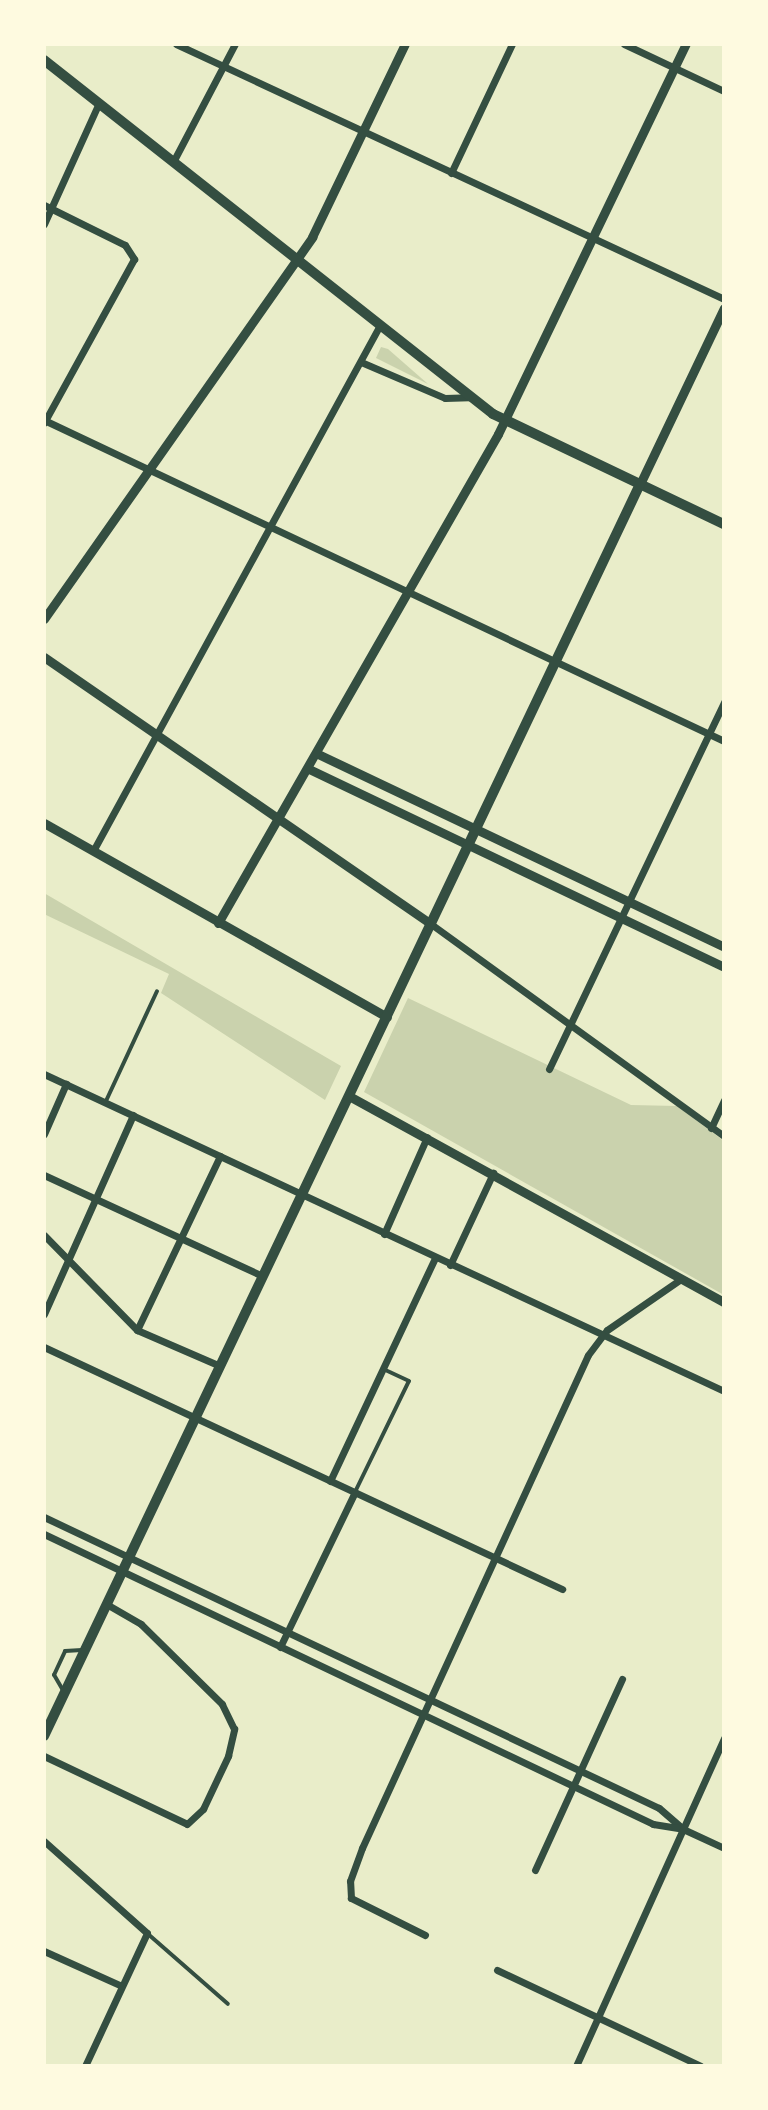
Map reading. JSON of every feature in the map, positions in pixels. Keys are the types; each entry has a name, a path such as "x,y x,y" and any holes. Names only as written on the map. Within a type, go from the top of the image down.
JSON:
{"main road":[{"path":"44,60 469,397 505,420 724,524"},
{"path":"44,1736 640,484"}],"street":[{"path":"176,44 724,299"},
{"path":"173,162 235,44"},
{"path":"44,619 297,261 405,44"},
{"path":"451,173 512,44"},
{"path":"624,44 724,91"},
{"path":"218,923 318,754 505,420 686,44"},
{"path":"44,224 48,207 99,103"},
{"path":"48,207 125,245 134,259 44,422 724,741"},
{"path":"640,484 724,308"},
{"path":"93,851 380,325"},
{"path":"361,362 445,398 469,397"},
{"path":"44,657 431,924 724,1136"},
{"path":"549,1069 724,702"},
{"path":"318,754 724,947"},
{"path":"309,769 724,967"},
{"path":"44,823 387,1017"},
{"path":"44,1074 724,1391"},
{"path":"44,1134 66,1084"},
{"path":"349,1096 493,1172 724,1302"},
{"path":"711,1128 724,1100"},
{"path":"44,1314 133,1115"},
{"path":"384,1234 427,1137"},
{"path":"137,1330 220,1156"},
{"path":"450,1265 493,1172"},
{"path":"44,1175 263,1276"},
{"path":"44,1235 70,1258 137,1330 220,1366"},
{"path":"330,1481 435,1258"},
{"path":"425,1935 359,1904 348,1890 422,1714 602,1334 681,1279"},
{"path":"44,1347 562,1589"},
{"path":"280,1647 355,1492"},
{"path":"44,1517 659,1808 683,1829"},
{"path":"44,1534 653,1824 683,1829 724,1848"},
{"path":"44,1756 187,1824 203,1809 228,1756 234,1729 222,1704 141,1624 107,1604"},
{"path":"535,1870 622,1679"},
{"path":"576,2066 724,1738"},
{"path":"44,1841 147,1933 85,2066"},
{"path":"44,1951 122,1986"},
{"path":"497,1970 701,2066"}],"lane":[{"path":"105,1102 157,991"},
{"path":"355,1492 409,1381 383,1369"},
{"path":"65,1693 54,1675 65,1651 85,1650"},
{"path":"147,1933 228,2004"}],"green space":[{"path":"381,347 388,349 428,384 376,358"},
{"path":"44,893 341,1066 325,1100 161,993 169,974 44,914"},
{"path":"408,998 631,1105 677,1106 724,1141 724,1295 364,1092"}]}
